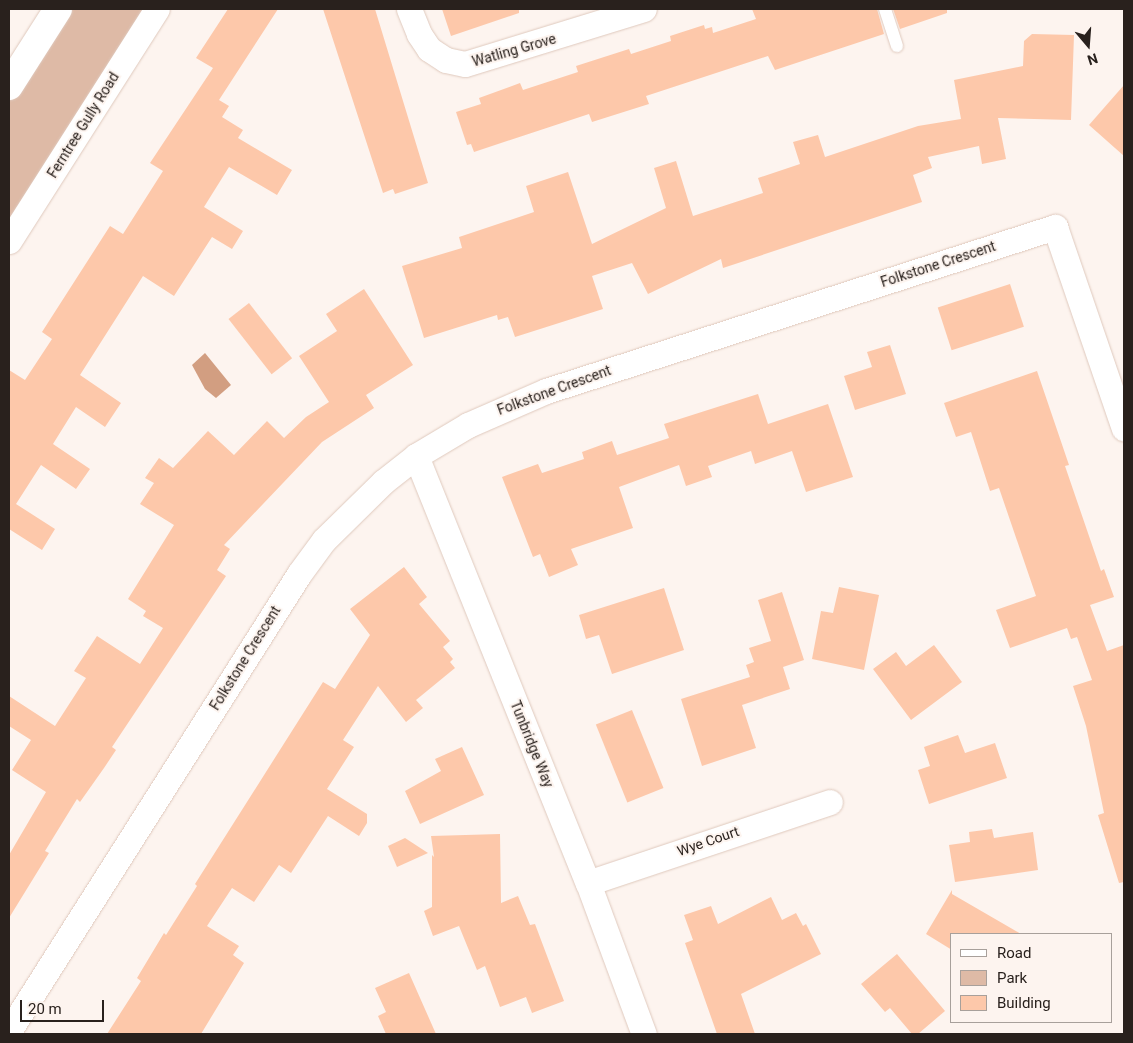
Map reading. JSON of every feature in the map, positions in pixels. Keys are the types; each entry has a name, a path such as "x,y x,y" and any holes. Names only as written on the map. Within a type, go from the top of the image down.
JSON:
{"main road":[{"path":"9,86 58,9"}],"street":[{"name":"Ferntree Gully Road","path":"9,241 157,9"},
{"name":"Watling Grove","path":"409,9 418,34 429,49 446,60 466,64 644,9"},
{"name":"Folkstone Crescent","path":"9,1031 299,574 352,510 416,456 517,401 1055,227 1124,429"},
{"name":"Tunbridge Way","path":"416,456 588,883 644,1034"},
{"name":"Wye Court","path":"588,883 830,802"}],"lane":[{"path":"885,9 897,46"}],"green space":[{"path":"58,9 156,9 9,241 9,86"}],"shaded area":[{"path":"205,353 231,385 216,398 205,389 192,365"}],"building":[{"path":"228,9 278,9 219,100 229,106 222,117 243,130 238,138 292,170 277,195 229,167 204,207 243,231 232,249 212,237 174,296 143,276 80,375 121,403 105,427 76,407 53,444 90,469 76,489 41,465 16,504 55,529 42,550 9,529 9,370 25,380 52,339 42,332 110,226 123,234 163,171 150,163 213,68 196,58"},
{"path":"323,9 375,9 428,183 395,194 393,189 383,193"},
{"path":"442,9 519,9 519,13 451,36"},
{"path":"752,9 877,9 884,34 775,70 768,56 646,96 649,104 592,122 589,114 474,152 471,144 467,145 456,112 481,104 479,98 520,83 523,90 578,72 576,66 629,49 631,54 671,41 670,36 704,25 705,29 712,27 713,33 756,19"},
{"path":"893,9 947,9 947,13 900,29"},
{"path":"1032,34 1074,35 1071,120 998,118 1006,159 982,164 979,146 928,157 932,168 913,175 922,202 723,268 721,259 648,294 632,263 592,276 603,309 515,337 508,317 498,320 497,315 424,338 402,266 462,248 459,237 534,212 526,186 568,172 592,244 666,208 654,168 676,161 693,216 763,193 758,178 800,164 793,142 818,135 825,157 918,126 961,119 954,80 1023,66 1024,41"},
{"path":"1124,85 1124,156 1089,125"},
{"path":"1010,284 1024,327 952,350 938,307"},
{"path":"364,289 413,365 366,395 374,408 322,442 224,545 230,549 217,570 226,576 112,747 116,750 104,768 80,802 77,799 45,851 49,853 9,918 9,855 46,792 12,770 31,740 9,726 9,696 55,726 86,678 74,671 97,636 140,664 163,628 143,616 146,611 128,599 174,525 140,504 154,483 145,478 159,458 173,468 208,431 234,455 267,421 284,438 306,417 329,402 299,356 337,331 326,314"},
{"path":"249,303 292,358 272,374 229,319"},
{"path":"890,345 906,394 855,410 844,376 872,367 867,352"},
{"path":"1037,371 1069,465 1065,466 1101,571 1104,569 1114,597 1090,605 1107,651 1124,645 1124,882 1119,883 1098,815 1104,813 1086,726 1073,686 1092,680 1077,637 1071,639 1067,628 1010,648 996,610 1036,596 999,488 990,491 971,432 956,437 944,403"},
{"path":"758,394 768,424 828,404 853,477 806,492 792,451 755,464 751,451 708,466 712,477 686,486 679,465 619,487 633,528 571,549 578,565 549,577 540,554 533,557 502,477 538,464 542,473 584,459 582,452 612,441 617,455 669,438 664,424"},
{"path":"404,567 427,597 419,604 450,641 443,647 453,659 450,662 455,668 416,700 423,708 406,722 378,686 343,740 354,747 327,789 367,814 367,823 359,836 328,816 291,873 279,865 254,902 232,888 207,926 239,946 233,955 244,963 201,1034 107,1034 141,981 137,978 164,933 166,935 197,886 195,884 323,682 335,689 370,635 350,609"},
{"path":"839,587 879,595 864,670 812,659 821,611 833,613"},
{"path":"664,588 684,650 612,674 599,635 586,639 579,615"},
{"path":"782,592 804,660 783,667 790,689 742,705 756,748 702,766 681,699 750,677 746,665 754,662 749,648 771,641 758,600"},
{"path":"934,645 962,682 911,720 873,669 896,652 906,666"},
{"path":"632,710 663,788 627,802 596,725"},
{"path":"958,735 965,753 995,743 1007,778 929,804 918,770 930,766 924,747"},
{"path":"462,747 484,795 420,824 405,791 441,771 435,759"},
{"path":"992,829 994,838 1033,832 1038,870 955,882 949,845 970,842 969,832"},
{"path":"500,834 501,903 518,896 530,925 535,924 564,1001 532,1013 526,997 500,1007 485,966 477,970 459,926 433,936 424,911 432,907 432,855 434,857 431,836"},
{"path":"405,838 428,853 397,867 388,846"},
{"path":"952,890 952,894 1019,933 950,933 950,949 926,934"},
{"path":"771,897 782,920 796,913 803,926 806,924 821,954 741,994 755,1034 717,1034 685,943 693,940 684,915 711,906 718,924"},
{"path":"897,954 945,1011 918,1034 912,1034 890,1008 885,1012 861,984"},
{"path":"409,973 436,1034 386,1034 378,1016 386,1012 375,988"}]}
